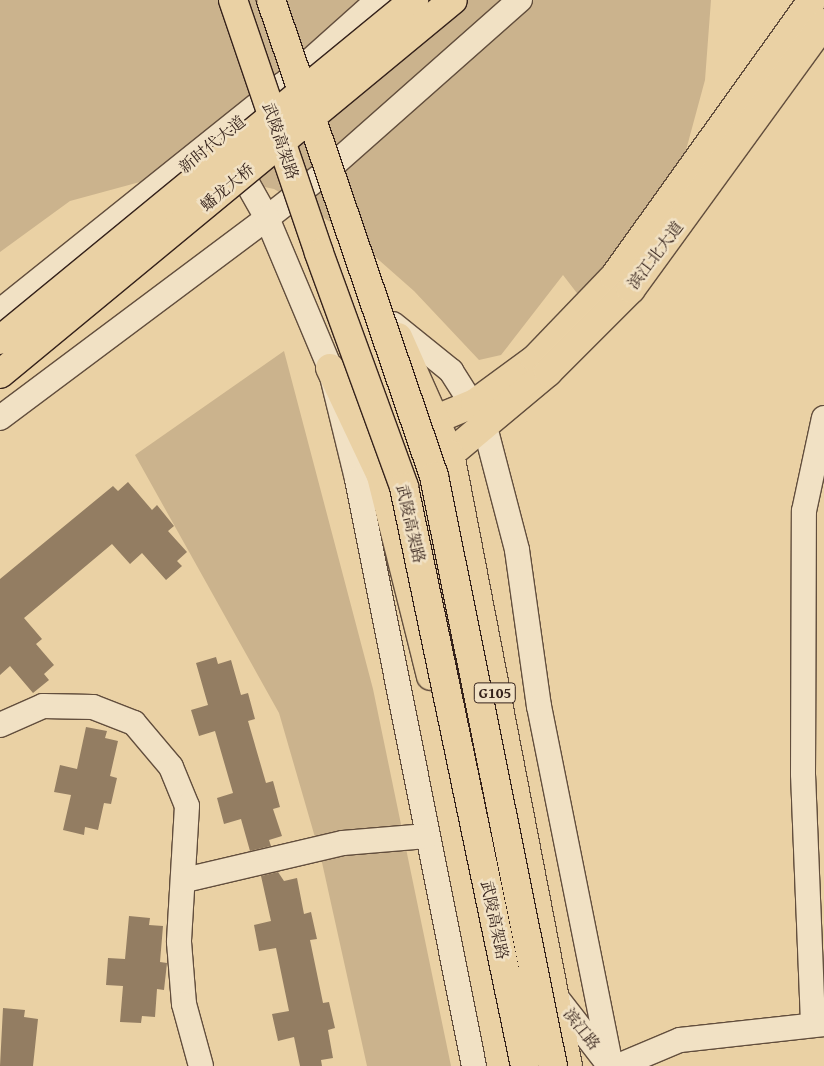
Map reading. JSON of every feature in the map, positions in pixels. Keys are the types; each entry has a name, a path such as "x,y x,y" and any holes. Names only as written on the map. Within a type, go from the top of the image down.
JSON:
{"main road":[{"name":"武陵高架路","path":"233,0 319,253 404,487 525,1066"},
{"name":"武陵高架路","path":"271,0 434,476 553,1066"},
{"name":"蟠龙大桥","path":"0,340 414,0"},
{"name":"蟠龙大桥","path":"0,374 454,0"},
{"name":"滨江北大道","path":"450,454 479,413 535,359 614,277 812,0"},
{"name":"滨江北大道","path":"434,420 479,413 548,372 631,289 824,23"},
{"name":"G105","path":"395,329 450,454 568,1066"},
{"path":"330,368 381,476 525,1066"}],"street":[{"name":"新时代大道","path":"0,311 222,138 378,0"},
{"path":"0,418 323,174 520,0"},
{"path":"282,85 395,329 451,371 479,413 517,550 540,706 610,1066"},
{"path":"222,138 266,218 330,368 474,1066"},
{"path":"618,1066 680,1040 818,1023 803,774 804,511 824,418"},
{"path":"0,725 44,706 93,707 134,723 172,767 187,806 185,880 179,942 184,1004 201,1066"},
{"path":"185,880 343,844 427,836"},
{"name":"滨江路","path":"553,992 610,1066"}],"shaded area":[{"path":"0,0 711,0 705,80 666,224 600,323 563,275 501,355 479,360 414,291 346,231 274,189 184,170 70,201 0,252"},
{"path":"284,351 373,689 451,1066 367,1066 321,858 279,713 135,455"}],"building":[{"path":"128,482 152,510 157,505 174,526 168,531 187,552 177,561 182,566 166,580 142,553 130,564 112,544 24,618 42,639 36,644 54,665 44,674 49,680 33,693 10,666 0,675 0,579 113,486 118,491"},
{"path":"216,657 218,664 231,660 241,695 248,693 255,719 248,721 266,783 273,781 280,807 273,809 282,836 269,840 271,846 250,851 241,819 224,824 217,798 233,793 215,731 199,736 191,710 208,705 196,663"},
{"path":"86,727 107,731 105,738 118,741 110,776 117,778 111,804 104,803 98,830 85,827 84,835 63,830 71,795 54,792 60,765 77,769"},
{"path":"278,872 284,881 297,878 304,914 311,912 317,939 310,940 323,1003 329,1002 335,1028 328,1030 333,1058 321,1060 322,1066 300,1066 294,1037 278,1041 272,1014 289,1011 276,948 259,951 254,925 271,921 261,876"},
{"path":"129,916 150,918 149,925 163,926 160,962 167,963 164,990 157,989 155,1017 142,1016 141,1023 120,1022 123,986 106,985 108,958 125,959"},
{"path":"3,1008 25,1010 24,1017 38,1019 33,1066 0,1066"}]}
